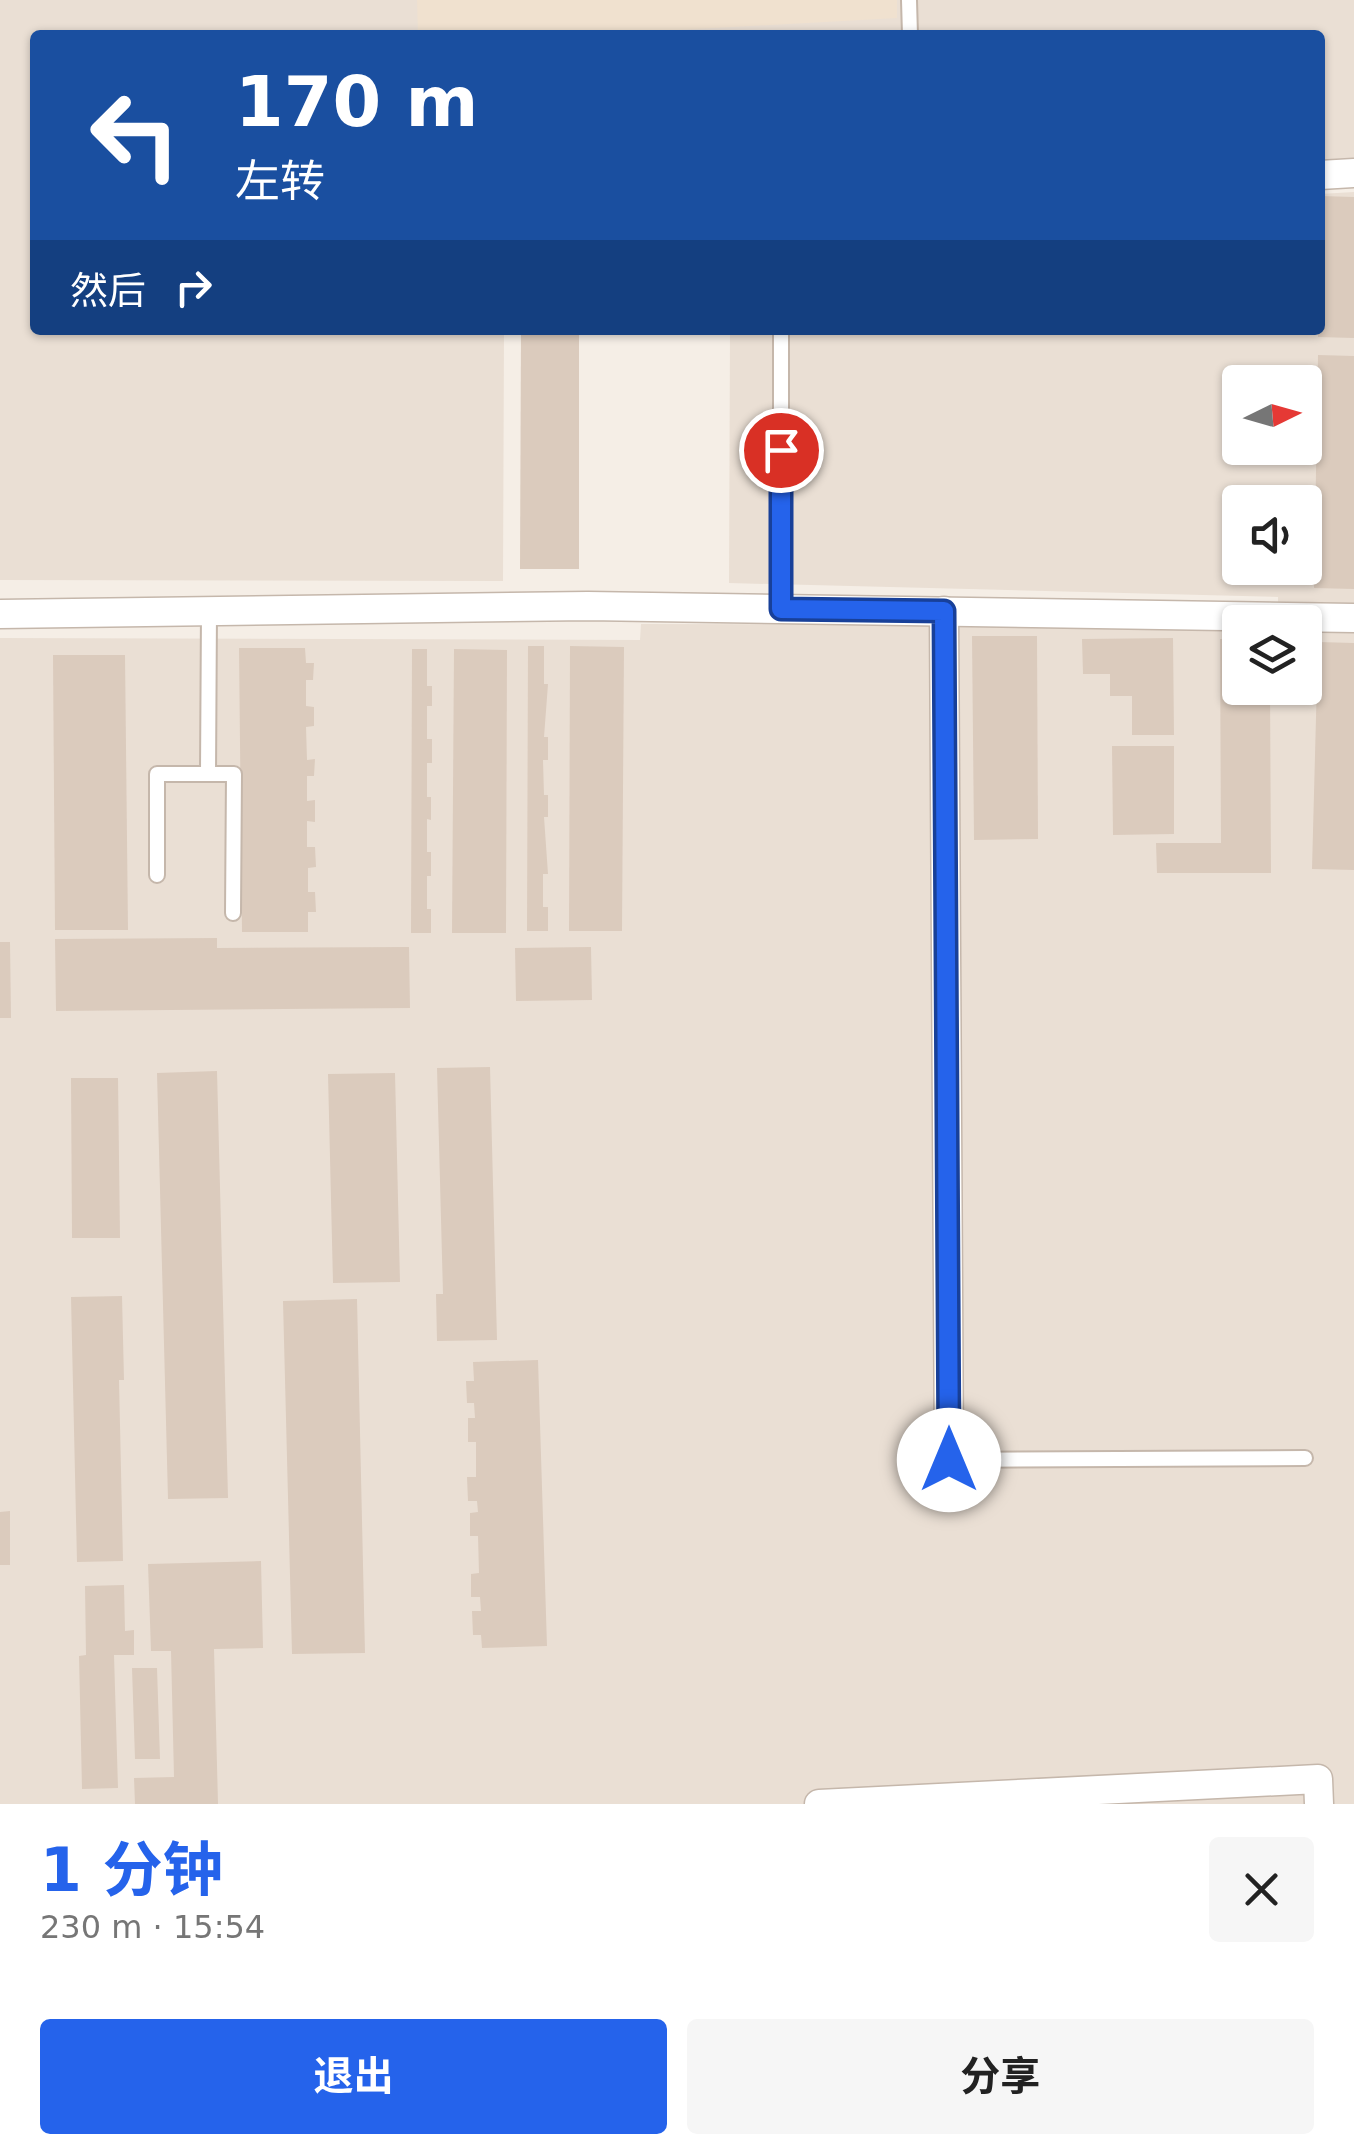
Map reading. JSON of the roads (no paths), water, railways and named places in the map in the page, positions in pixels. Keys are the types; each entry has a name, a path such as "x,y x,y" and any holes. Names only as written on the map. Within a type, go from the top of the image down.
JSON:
{"street":[{"path":"1325,175 1354,173"},
{"path":"0,614 588,606 1354,618"},
{"path":"944,611 949,1460"},
{"path":"820,1804 974,1801 1318,1780 1319,1804"}],"lane":[{"path":"909,0 910,30"},
{"path":"781,335 781,609"},
{"path":"208,611 208,774"},
{"path":"157,875 157,774 234,774 233,913"},
{"path":"949,1460 1305,1458"}]}
